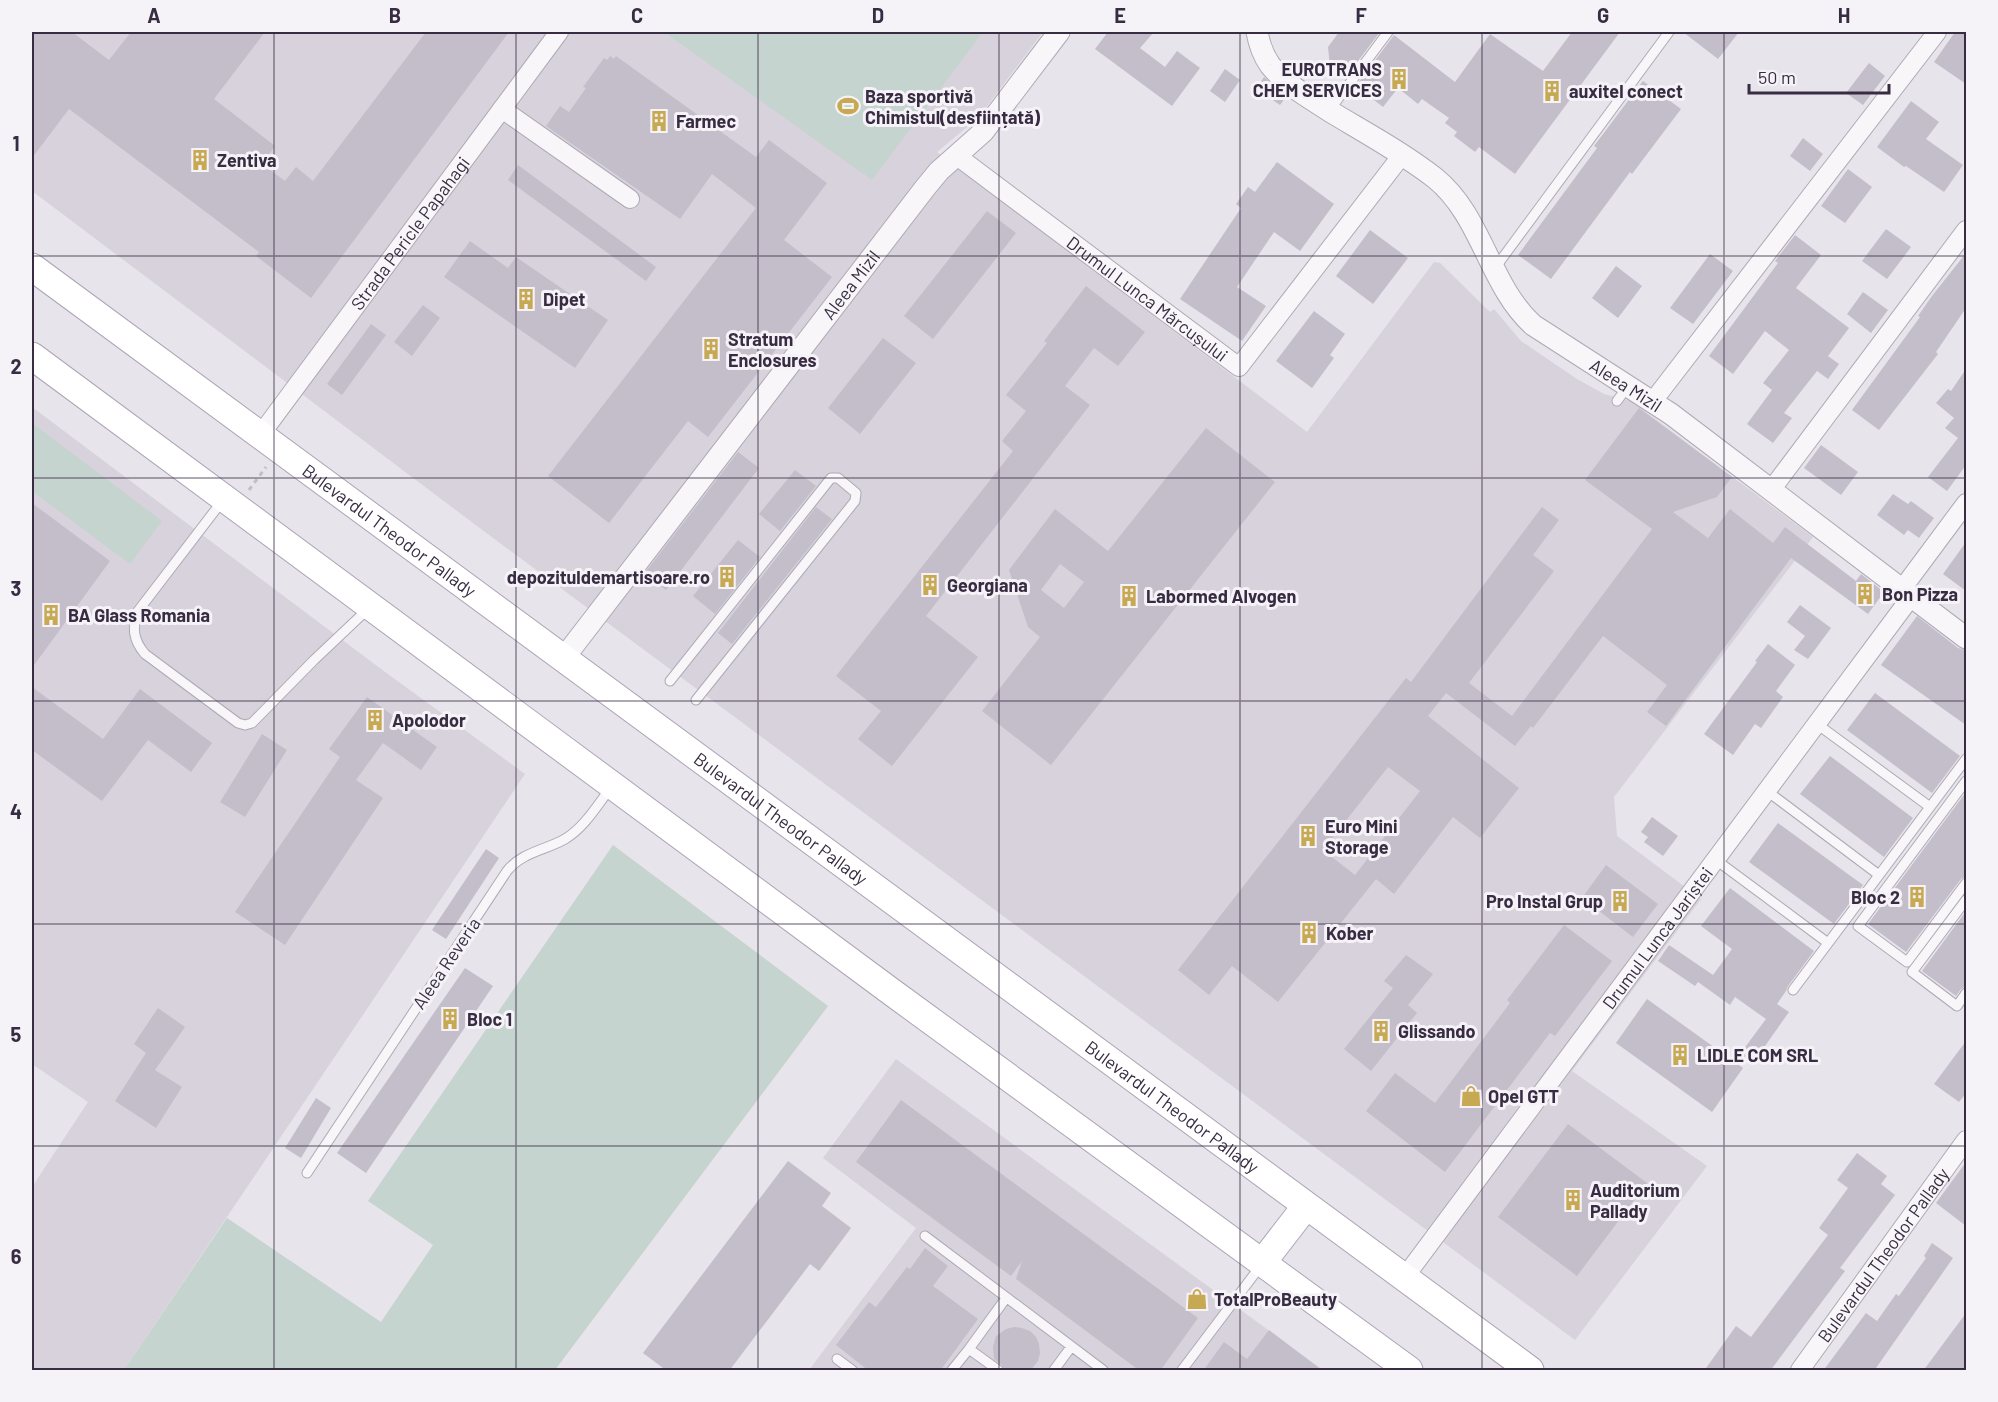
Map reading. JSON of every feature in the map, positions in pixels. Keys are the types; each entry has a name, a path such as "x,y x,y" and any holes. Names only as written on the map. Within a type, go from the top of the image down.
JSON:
{"main road":[{"name":"Bulevardul Theodor Pallady","path":"32,267 1530,1371"},
{"path":"32,356 893,993 1409,1371"},
{"path":"1262,1263 1306,1206"}],"street":[{"name":"Strada Pericle Papahagi","path":"270,441 502,109 559,32"},
{"name":"Aleea Mizil","path":"564,659 925,188 939,171 983,132 1059,32"},
{"name":"Aleea Mizil","path":"1257,32 1261,49 1280,76 1329,111 1402,155 1437,180 1458,202 1516,308 1533,325 1623,394 1653,401 1907,593 1965,633"},
{"path":"1653,401 1937,32"},
{"path":"502,109 630,199"},
{"name":"Drumul Lunca Mărcușului","path":"957,156 1239,367 1402,155"},
{"path":"1771,490 1966,230"},
{"name":"Drumul Lunca Jariștei","path":"1404,1278 1817,724 1966,503"},
{"name":"Bulevardul Theodor Pallady","path":"1800,1371 1966,1140"}],"lane":[{"path":"1329,111 1388,32"},
{"path":"1495,268 1669,32"},
{"path":"670,681 831,478 838,478 856,493 855,501 696,700"},
{"path":"230,503 138,611 134,623 137,645 145,654 219,709 238,723 245,725 252,723 314,660 371,607"},
{"path":"1817,724 1930,807"},
{"path":"1793,990 1966,759"},
{"path":"1966,781 1858,926 1907,962 1966,883"},
{"name":"Aleea Reveria","path":"307,1173 513,863 572,834 585,821 613,784"},
{"path":"1767,791 1879,875"},
{"path":"1716,860 1828,943"},
{"path":"1966,900 1912,972 1957,1006 1966,993"},
{"path":"925,1236 1103,1371"},
{"path":"1182,1371 1262,1263"},
{"path":"952,1371 1006,1298"},
{"path":"1054,1371 1071,1347"},
{"path":"969,1349 998,1371"},
{"path":"837,1359 852,1371"}],"path":[{"path":"230,503 270,441"}],"shaded area":[{"path":"32,32 1043,32 978,118 937,152 1307,432 1434,262 1440,263 1490,312 1494,309 1521,341 1577,379 1604,394 1631,401 1813,537 1614,797 1617,836 1701,899 1572,1071 1707,1166 1575,1340 481,529 32,191"},
{"name":"Baza sportivă Chimistul(desființată)","path":"664,32 983,32 872,180"},
{"path":"32,407 525,774 124,1370 32,1370 32,1187 88,1102 32,1064"},
{"path":"32,423 162,521 130,564 32,491"},
{"path":"613,845 828,1006 555,1370 124,1370 227,1218 381,1322 433,1245 368,1201"},
{"path":"896,1059 1323,1370 809,1370 916,1228 823,1158"}],"building":[{"name":"Zentiva","path":"32,32 72,32 109,60 131,32 265,32 214,99 275,146 262,164 285,181 296,167 313,181 426,32 509,32 311,298 256,256 259,252 69,109 32,158"},
{"path":"1108,32 1154,32 1140,48 1165,67 1177,51 1200,68 1172,106 1095,49"},
{"path":"1339,32 1380,32 1345,78 1330,67 1328,47"},
{"path":"1572,32 1620,32 1515,174 1479,147 1475,152 1454,136 1457,132 1445,123 1449,118 1422,99 1418,104 1398,88 1383,107 1356,86 1394,35 1455,82 1490,34 1543,71"},
{"path":"1683,32 1739,32 1718,59"},
{"path":"1955,32 1966,32 1966,84 1934,62"},
{"path":"610,56 614,59 616,56 756,157 769,140 827,183 784,240 832,277 708,437 688,421 609,523 548,476 756,208 712,174 680,219 546,126 560,106 569,112 586,88 583,87 604,58 607,60"},
{"path":"1869,63 1885,76 1863,105 1846,93"},
{"path":"1225,69 1240,80 1225,102 1210,91"},
{"path":"1264,77 1286,97 1280,105 1256,89"},
{"path":"1643,81 1681,109 1632,174 1630,172 1551,279 1518,255 1597,148 1594,146"},
{"path":"1911,101 1939,122 1926,139 1963,165 1944,192 1877,147"},
{"path":"1803,138 1823,154 1810,171 1790,156"},
{"path":"1277,162 1334,204 1300,251 1274,232 1237,287 1266,306 1242,341 1180,299 1241,208 1236,204 1248,187 1255,192"},
{"path":"518,165 656,267 646,281 508,180"},
{"path":"1848,169 1872,187 1845,223 1821,206"},
{"path":"987,211 1016,233 933,339 904,316"},
{"path":"1886,229 1911,247 1887,279 1862,261"},
{"path":"1370,230 1408,258 1373,304 1336,276"},
{"path":"1795,235 1821,255 1796,288 1849,328 1828,356 1839,364 1828,379 1817,371 1784,413 1792,418 1773,443 1747,424 1772,390 1763,383 1789,350 1765,331 1733,374 1709,356 1778,263 1775,261"},
{"name":"Dipet","path":"470,241 508,268 516,257 608,320 575,368 444,277"},
{"path":"1966,253 1966,308 1936,352 1938,354 1879,430 1852,410 1920,317 1918,316 1932,296"},
{"path":"1710,254 1733,271 1693,324 1670,308"},
{"path":"1616,266 1642,286 1618,318 1592,298"},
{"path":"1086,286 1145,332 1118,366 1094,348 1065,386 1090,405 926,616 978,657 892,766 858,739 881,711 836,676 1013,451 1002,441 1026,411 1006,395 1047,343 1044,341"},
{"path":"1863,292 1888,310 1871,333 1847,314"},
{"path":"423,305 440,318 412,356 394,342"},
{"path":"1314,311 1345,334 1330,355 1334,358 1312,388 1276,361"},
{"path":"371,324 386,335 342,395 327,384"},
{"path":"883,338 916,363 860,434 828,408"},
{"path":"1966,369 1966,465 1947,491 1928,477 1958,438 1945,428 1954,418 1936,403 1948,389 1951,391"},
{"path":"1639,408 1732,477 1717,497 1673,512 1708,538 1730,509 1773,543 1785,527 1856,581 1861,574 1884,592 1868,614 1791,558 1666,726 1647,712 1667,685 1603,636 1533,728 1531,726 1515,746 1446,693 1428,716 1519,788 1480,838 1453,817 1394,894 1376,879 1278,1002 1232,966 1209,995 1178,970 1406,678 1411,682 1542,507 1559,520 1533,555 1554,571 1469,683 1512,716 1652,529 1585,480","holes":["1388,767 1420,791 1355,875 1323,850"]},
{"name":"Labormed Alvogen","path":"1206,428 1275,482 1051,765 982,711 1040,637 1028,627 1009,570 1055,509 1108,551","holes":["1060,564 1084,582 1064,608 1041,590"]},
{"path":"1821,445 1858,472 1841,495 1804,468"},
{"path":"738,452 759,468 666,590 644,574"},
{"path":"795,470 816,486 780,531 759,514"},
{"path":"1893,494 1908,504 1911,501 1934,518 1919,538 1908,530 1904,535 1877,515"},
{"name":"BA Glass Romania","path":"32,503 110,561 32,668"},
{"path":"816,507 832,519 732,644 718,633"},
{"name":"depozituldemartisoare.ro","path":"738,540 760,557 715,614 693,596"},
{"path":"1966,542 1966,591 1943,574"},
{"path":"1800,605 1831,628 1808,659 1794,650 1805,636 1787,622"},
{"path":"1917,616 1958,648 1966,650 1966,725 1881,665"},
{"path":"1768,644 1795,665 1776,691 1783,697 1761,728 1755,724 1733,755 1704,734"},
{"path":"32,687 103,739 140,689 212,743 191,772 148,740 102,801 32,750"},
{"path":"1875,693 1960,756 1932,793 1847,730"},
{"path":"367,697 437,747 421,770 383,743 356,780 383,798 285,945 235,912 340,757 329,749"},
{"path":"262,734 287,750 245,817 220,802"},
{"path":"1830,756 1913,818 1884,857 1800,794"},
{"name":"Bloc 2","path":"1966,792 1966,876 1961,879 1906,952 1868,924"},
{"path":"1652,817 1678,836 1663,856 1644,842 1648,837 1641,832"},
{"path":"1778,823 1863,885 1834,924 1749,862"},
{"path":"486,849 499,858 446,939 432,930"},
{"name":"Pro Instal Grup","path":"1606,865 1658,904 1633,937 1582,898"},
{"path":"1730,888 1814,951 1777,1004 1789,1012 1753,1063 1740,1054 1766,1019 1735,997 1730,1005 1698,982 1695,986 1658,961 1669,945 1713,975 1732,949 1701,926"},
{"path":"1966,911 1966,986 1956,996 1922,971"},
{"path":"1564,925 1612,961 1555,1036 1550,1033 1445,1172 1366,1111 1395,1073 1435,1103 1510,1003 1507,1000"},
{"name":"Glissando","path":"1406,955 1433,974 1408,1005 1417,1013 1371,1071 1344,1049 1393,988 1384,981"},
{"path":"465,968 493,986 366,1173 337,1153"},
{"name":"LIDLE COM SRL","path":"1647,999 1743,1068 1712,1112 1616,1043"},
{"path":"158,1008 185,1027 155,1070 182,1087 156,1128 115,1101 146,1053 134,1044"},
{"path":"1966,1041 1966,1093 1959,1102 1934,1084"},
{"path":"316,1098 331,1108 301,1158 285,1148"},
{"path":"901,1100 1198,1318 1160,1371 1140,1371 1016,1279 1022,1261 1011,1276 856,1162"},
{"name":"Auditorium Pallady","path":"1568,1124 1647,1183 1577,1276 1498,1217"},
{"path":"1857,1153 1887,1176 1881,1184 1895,1195 1840,1268 1845,1271 1770,1371 1704,1371 1736,1326 1751,1337 1828,1235 1819,1228 1848,1188 1837,1180"},
{"path":"788,1161 831,1193 822,1206 851,1228 819,1271 810,1264 729,1371 667,1371 643,1353"},
{"path":"1966,1162 1966,1226 1936,1203"},
{"path":"1932,1243 1953,1258 1874,1371 1823,1371 1866,1313 1877,1321 1896,1294 1899,1296 1926,1258 1924,1256"},
{"path":"925,1248 948,1266 933,1286 978,1319 940,1371 869,1371 836,1345 869,1302 876,1307 907,1267 910,1269"},
{"path":"1966,1313 1966,1371 1923,1371"},
{"path":"1014,1327 1030,1331 1039,1344 1038,1361 1030,1371 1005,1371 1002,1365 994,1359 993,1347 996,1336"},
{"path":"1269,1330 1323,1371 1203,1371 1224,1342 1247,1359"}],"place":[{"name":"EUROTRANS CHEM SERVICES","path":"1399,79"},
{"name":"auxitel conect","path":"1552,91"},
{"name":"Baza sportivă Chimistul(desființată)","path":"848,106"},
{"name":"Farmec","path":"659,121"},
{"name":"Zentiva","path":"200,160"},
{"name":"Dipet","path":"526,299"},
{"name":"Stratum Enclosures","path":"711,349"},
{"name":"depozituldemartisoare.ro","path":"727,577"},
{"name":"Georgiana","path":"930,585"},
{"name":"Bon Pizza","path":"1865,594"},
{"name":"Labormed Alvogen","path":"1129,596"},
{"name":"BA Glass Romania","path":"51,615"},
{"name":"Apolodor","path":"375,720"},
{"name":"Euro Mini Storage","path":"1308,836"},
{"name":"Bloc 2","path":"1917,897"},
{"name":"Pro Instal Grup","path":"1620,901"},
{"name":"Kober","path":"1309,933"},
{"name":"Bloc 1","path":"450,1019"},
{"name":"Glissando","path":"1381,1031"},
{"name":"LIDLE COM SRL","path":"1680,1055"},
{"name":"Opel GTT","path":"1471,1096"},
{"name":"Auditorium Pallady","path":"1573,1200"},
{"name":"TotalProBeauty","path":"1197,1299"}]}
